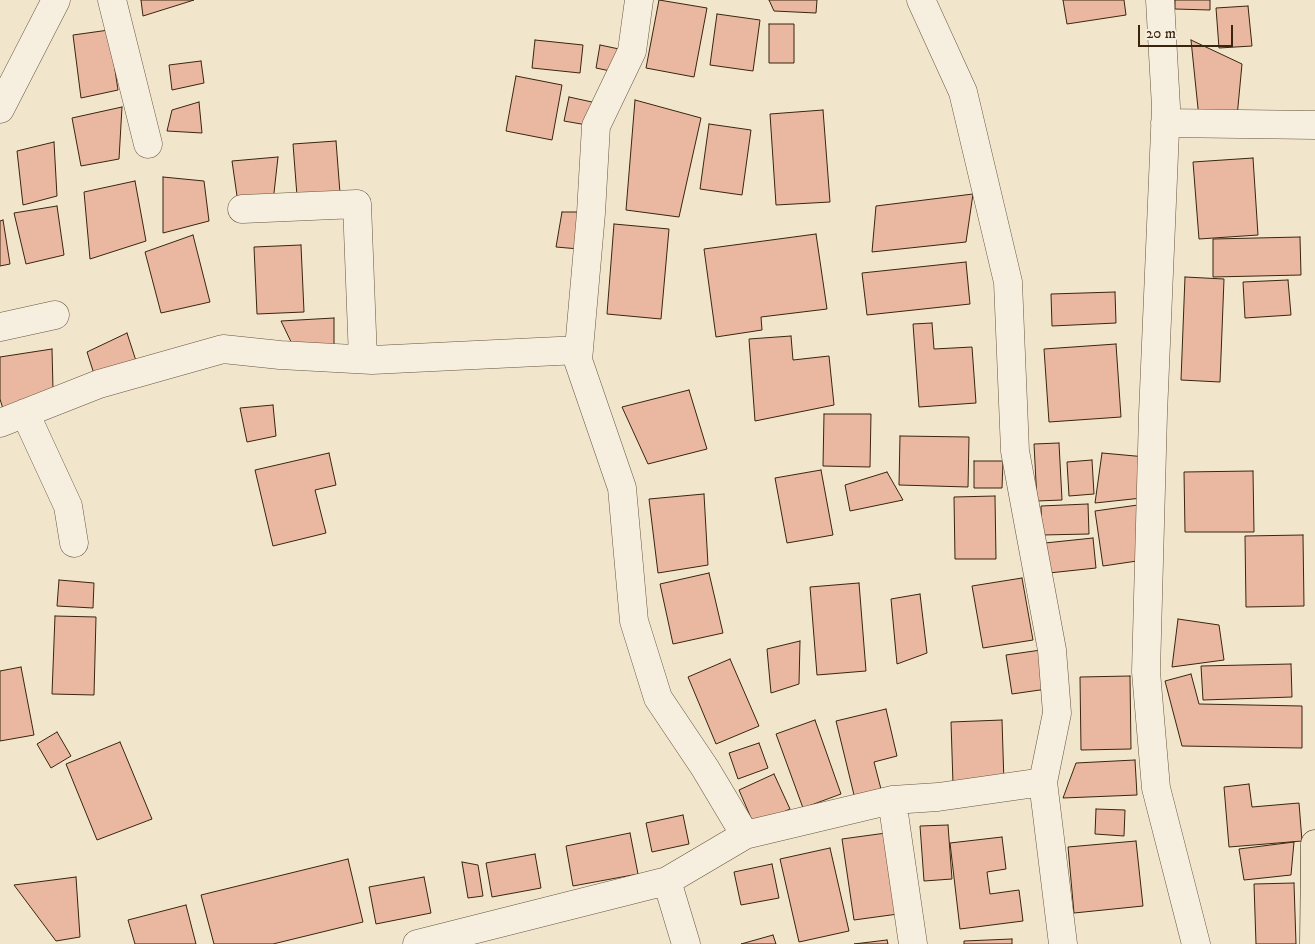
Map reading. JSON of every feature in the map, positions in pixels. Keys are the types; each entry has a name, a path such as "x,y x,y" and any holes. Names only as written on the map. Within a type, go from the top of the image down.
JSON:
{"highway":[{"path":"1314,944 1315,844"}],"street":[{"path":"0,108 56,0"},
{"path":"112,0 148,144"},
{"path":"639,0 632,51 596,126 591,213 578,360 622,488 634,621 658,698 705,768 745,835"},
{"path":"921,0 963,92 1008,282 1016,451 1052,650 1057,713 1043,782 1063,944"},
{"path":"1160,0 1165,122 1153,414 1146,672 1156,788 1196,944"},
{"path":"1165,122 1315,125"},
{"path":"242,209 357,204 363,359"},
{"path":"0,327 55,315"},
{"path":"0,423 99,384 223,349 280,355 363,359 579,350"},
{"path":"25,413 68,506 74,543"},
{"path":"417,944 667,881 745,835 892,800 938,797 1043,782"},
{"path":"892,800 913,944"},
{"path":"667,881 686,944"}],"building":[{"path":"141,0 194,0 143,16"},
{"path":"659,0 707,8 694,77 646,68"},
{"path":"769,0 817,0 816,13 774,11"},
{"path":"1063,0 1124,0 1126,15 1067,24"},
{"path":"1175,0 1210,0 1210,10 1175,9"},
{"path":"1248,6 1252,46 1219,48 1216,8"},
{"path":"717,14 760,20 753,71 710,65"},
{"path":"769,24 794,24 794,63 769,63"},
{"path":"109,30 118,90 81,98 73,35"},
{"path":"535,40 583,45 580,73 532,68"},
{"path":"1191,40 1242,64 1237,117 1199,118"},
{"path":"600,45 619,49 615,72 596,68"},
{"path":"201,61 204,83 172,90 169,65"},
{"path":"516,76 562,85 552,140 506,131"},
{"path":"569,97 592,102 587,125 564,121"},
{"path":"635,100 701,118 679,217 626,210"},
{"path":"199,102 202,133 167,131 172,110"},
{"path":"122,107 119,159 81,166 72,118"},
{"path":"823,110 830,202 776,205 770,114"},
{"path":"709,124 751,130 742,195 700,189"},
{"path":"336,141 340,193 297,196 293,144"},
{"path":"54,142 57,196 23,205 17,151"},
{"path":"278,157 273,202 238,203 232,161"},
{"path":"1253,158 1258,235 1199,239 1193,162"},
{"path":"163,177 204,181 209,221 163,233"},
{"path":"135,181 146,241 90,259 84,192"},
{"path":"973,194 966,242 872,252 876,206"},
{"path":"57,206 64,255 26,264 14,213"},
{"path":"562,212 585,212 579,249 556,247"},
{"path":"3,220 10,264 0,266 0,221"},
{"path":"614,224 669,229 661,319 607,314"},
{"path":"816,234 827,309 761,317 762,330 716,337 704,249"},
{"path":"193,235 210,302 161,313 145,252"},
{"path":"1300,237 1301,275 1213,277 1213,239"},
{"path":"301,245 304,312 257,314 254,247"},
{"path":"966,262 970,304 867,315 862,273"},
{"path":"1185,277 1224,279 1220,382 1181,380"},
{"path":"1288,280 1291,315 1245,318 1243,282"},
{"path":"1115,292 1116,323 1052,326 1051,294"},
{"path":"334,318 334,350 294,348 281,321"},
{"path":"932,323 934,349 972,347 976,403 919,407 913,324"},
{"path":"127,333 138,367 95,377 87,352"},
{"path":"791,336 793,360 829,356 834,405 755,421 749,339"},
{"path":"1116,344 1121,417 1049,422 1044,349"},
{"path":"52,349 53,389 3,409 0,399 0,357"},
{"path":"689,390 707,449 648,464 622,407"},
{"path":"273,405 276,436 247,442 240,408"},
{"path":"824,414 871,414 870,467 823,466"},
{"path":"900,436 969,437 968,487 899,485"},
{"path":"1059,443 1062,500 1037,501 1034,444"},
{"path":"329,453 336,485 315,490 326,533 273,546 255,470"},
{"path":"1102,453 1146,457 1142,498 1095,503"},
{"path":"1092,460 1094,494 1069,496 1067,462"},
{"path":"974,461 1003,461 1002,488 974,488"},
{"path":"821,470 833,535 787,543 775,478"},
{"path":"1253,471 1254,532 1185,532 1184,472"},
{"path":"887,472 903,500 850,511 845,485"},
{"path":"704,494 708,565 658,573 649,499"},
{"path":"995,496 996,559 955,559 954,497"},
{"path":"1088,504 1089,534 1042,535 1041,506"},
{"path":"1145,504 1137,561 1103,566 1095,511"},
{"path":"1303,535 1304,606 1246,607 1245,536"},
{"path":"1093,538 1096,568 1049,573 1045,543"},
{"path":"709,573 723,633 673,644 660,584"},
{"path":"1022,578 1033,640 983,648 972,586"},
{"path":"59,580 94,583 93,608 57,606"},
{"path":"859,583 866,671 817,675 810,587"},
{"path":"920,594 927,653 897,664 891,599"},
{"path":"55,616 96,617 94,695 52,694"},
{"path":"1178,619 1219,625 1224,660 1172,667"},
{"path":"800,641 799,684 771,693 767,649"},
{"path":"1041,650 1047,689 1012,694 1006,655"},
{"path":"730,659 759,726 716,744 688,677"},
{"path":"1291,664 1292,697 1203,700 1201,666"},
{"path":"21,667 34,735 0,741 0,671"},
{"path":"1191,674 1199,704 1302,706 1302,748 1182,746 1165,681"},
{"path":"1130,676 1131,749 1081,750 1080,677"},
{"path":"886,709 897,756 874,762 882,793 855,799 836,721"},
{"path":"815,720 841,794 803,808 776,734"},
{"path":"1002,720 1004,783 953,784 951,722"},
{"path":"57,732 71,756 51,768 37,744"},
{"path":"120,742 152,819 97,840 66,764"},
{"path":"759,743 768,768 738,779 729,753"},
{"path":"1135,760 1137,795 1063,798 1076,763"},
{"path":"774,774 790,809 754,825 739,790"},
{"path":"1249,784 1252,807 1299,803 1302,841 1229,847 1224,787"},
{"path":"1096,809 1125,810 1124,836 1095,834"},
{"path":"683,815 689,844 652,852 646,823"},
{"path":"948,825 952,879 924,881 920,826"},
{"path":"630,833 638,874 573,886 566,846"},
{"path":"886,833 898,914 854,920 842,839"},
{"path":"1002,837 1006,869 987,872 990,894 1019,890 1023,921 960,929 950,843"},
{"path":"1136,841 1143,906 1074,913 1068,847"},
{"path":"1294,842 1291,875 1244,880 1239,849"},
{"path":"830,848 849,931 799,942 780,859"},
{"path":"535,854 541,888 492,897 486,863"},
{"path":"348,859 363,922 273,944 214,944 201,895"},
{"path":"462,862 478,865 483,896 468,898"},
{"path":"772,864 779,898 741,905 734,872"},
{"path":"76,877 80,937 56,941 14,885"},
{"path":"424,877 431,913 376,924 369,887"},
{"path":"1294,883 1296,944 1256,944 1254,884"},
{"path":"186,905 196,944 135,944 128,920"},
{"path":"773,935 776,944 741,944"},
{"path":"1012,939 1012,944 964,944 964,941"},
{"path":"887,940 888,944 854,944"}]}
